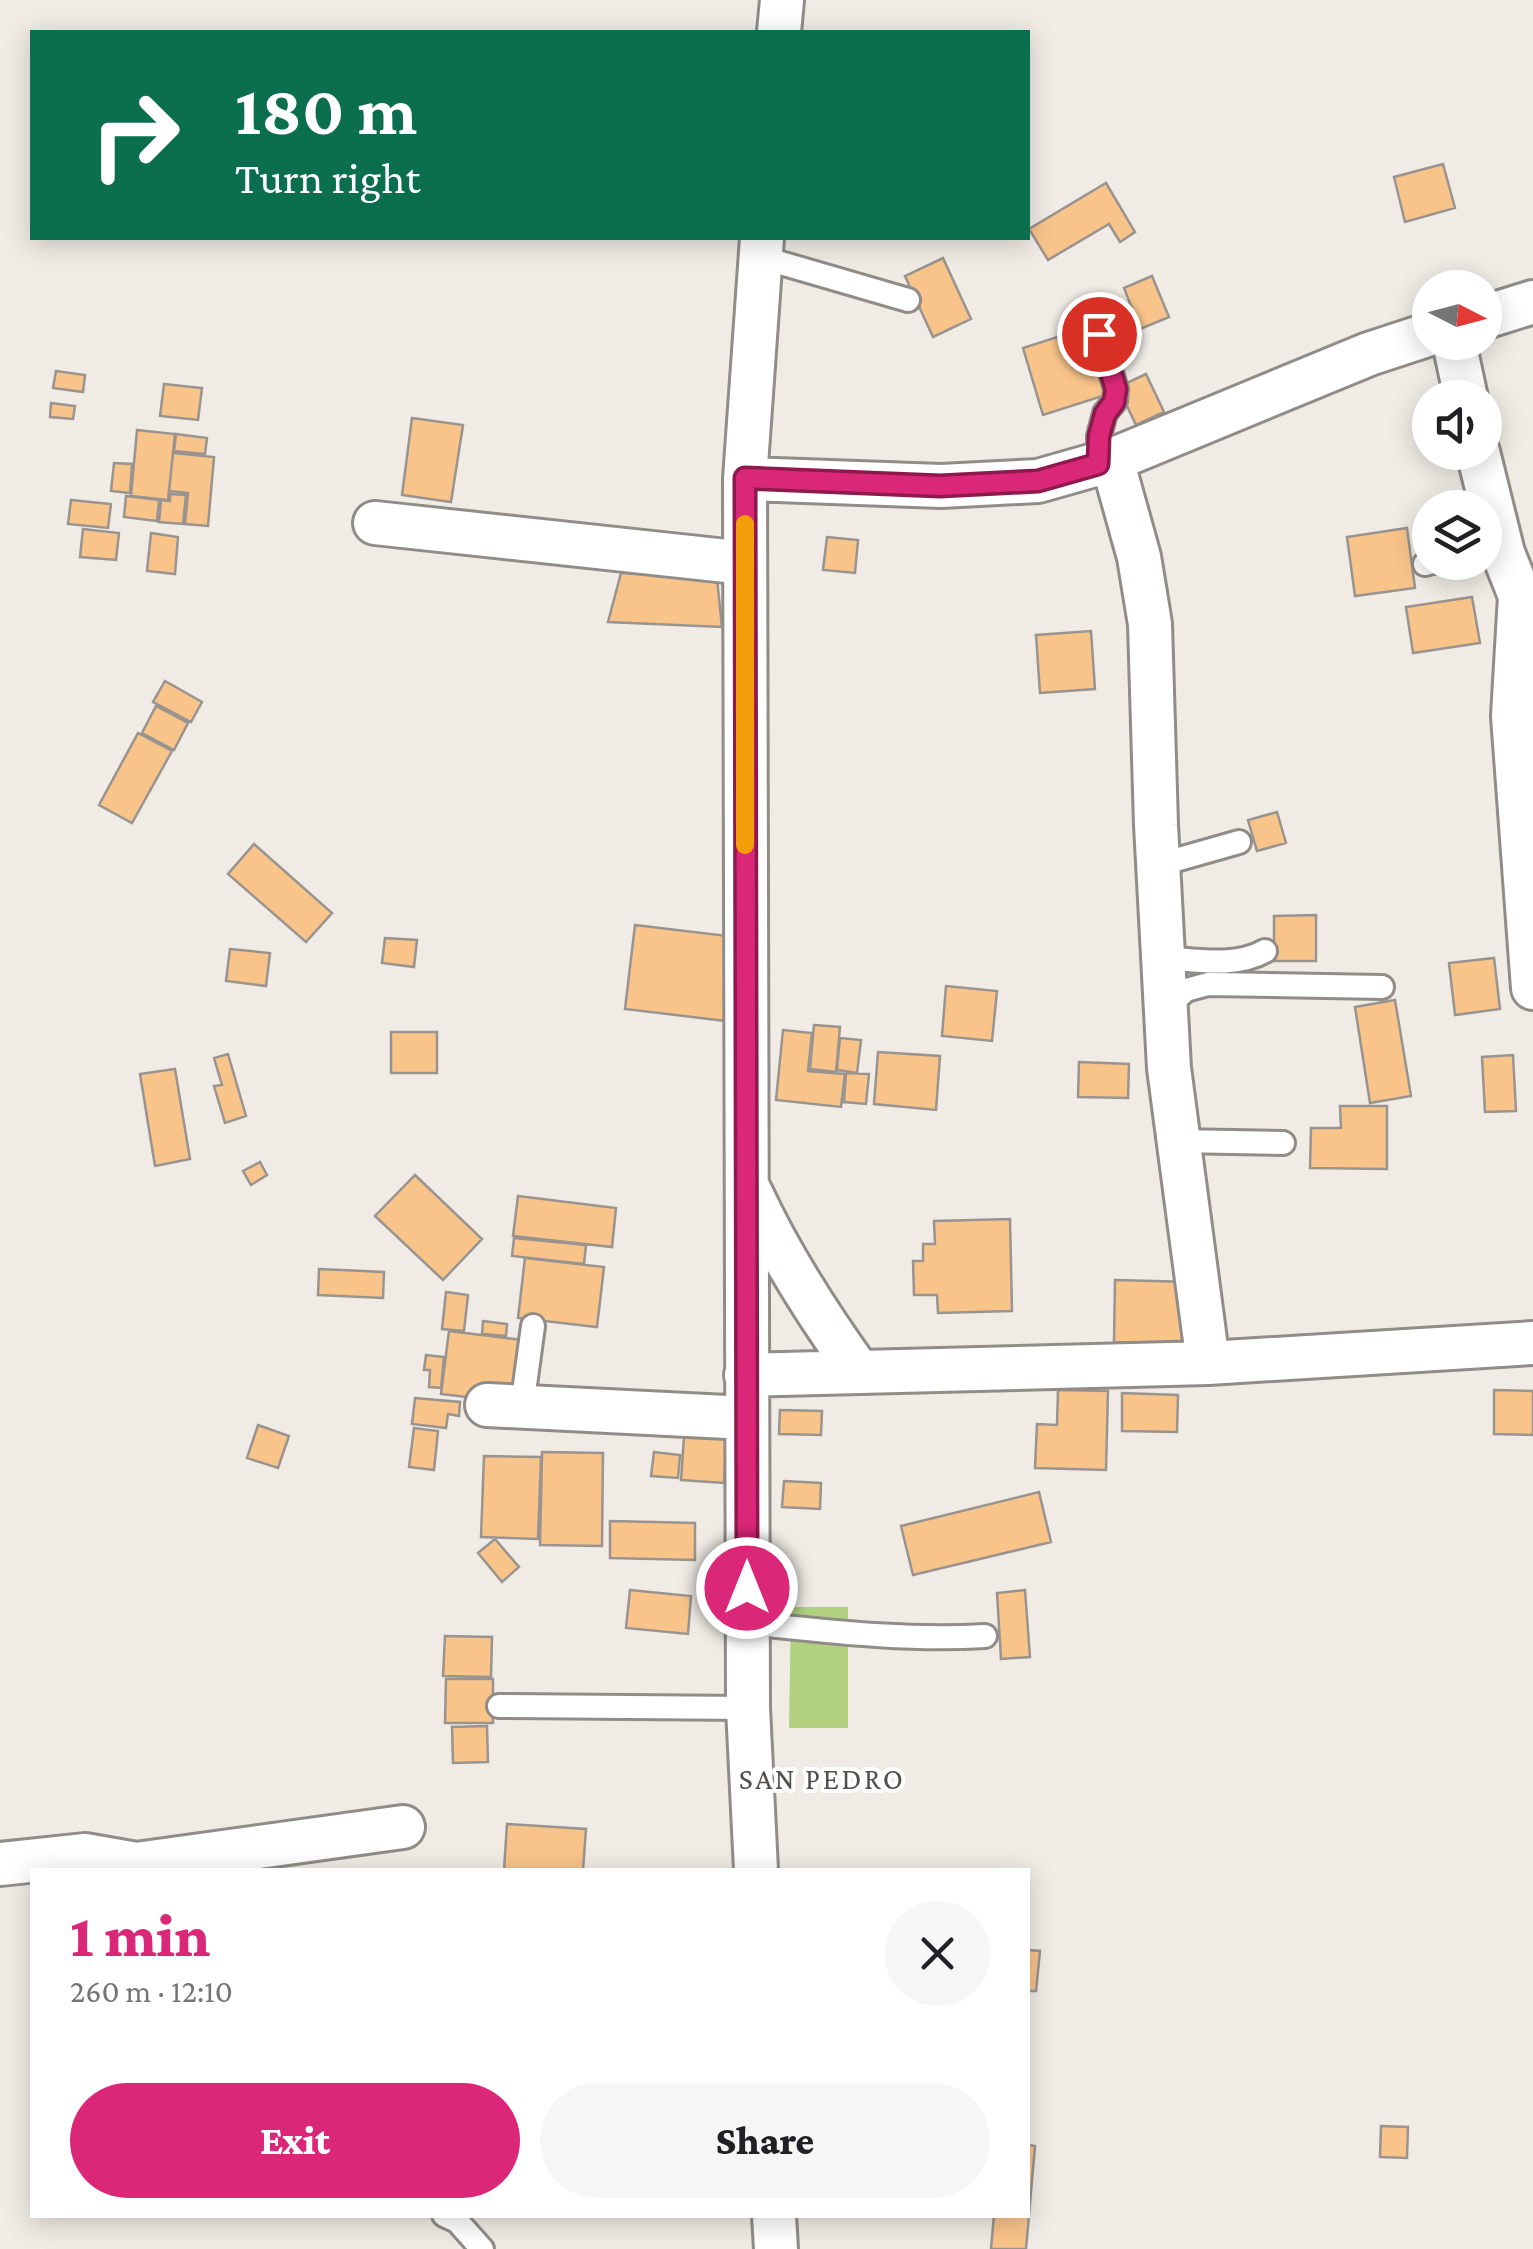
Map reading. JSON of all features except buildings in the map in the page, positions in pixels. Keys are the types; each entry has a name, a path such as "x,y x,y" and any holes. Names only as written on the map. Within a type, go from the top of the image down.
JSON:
{"street":[{"path":"779,30 782,0"},
{"path":"756,1868 747,1623 745,478 761,248"},
{"path":"1502,312 1533,302"},
{"path":"745,478 940,486 1038,481 1106,462 1412,340"},
{"path":"1106,462 1139,557 1150,624 1166,1007 1177,1141 1208,1363"},
{"path":"374,523 745,562"},
{"path":"1502,566 1526,600 1513,716 1533,988"},
{"path":"746,1182 773,1242 815,1311 859,1372"},
{"path":"746,1376 1208,1363 1533,1343"},
{"path":"504,1406 747,1418"},
{"path":"0,1864 85,1855 136,1864 403,1827"},
{"path":"774,2218 776,2249"}],"lane":[{"path":"761,248 908,300"},
{"path":"1099,334 1116,389 1099,436 1106,462"},
{"path":"1158,864 1239,842"},
{"path":"1163,958 1229,961 1252,958 1265,951"},
{"path":"1166,1007 1186,990 1208,984 1382,987"},
{"path":"1177,1141 1284,1144"},
{"path":"504,1406 533,1326"},
{"path":"747,1623 946,1639 985,1636"},
{"path":"499,1706 748,1708"},
{"path":"450,2218 482,2249"}],"green space":[{"path":"791,1607 848,1607 848,1728 789,1728"}],"slow traffic":[{"path":"745,524 745,845"}],"district":[{"name":"SAN PEDRO","path":"822,1779"}],"route":[{"path":"747,1588 745,478 940,486 1038,481 1098,464 1099,436 1116,389 1099,334"}]}
